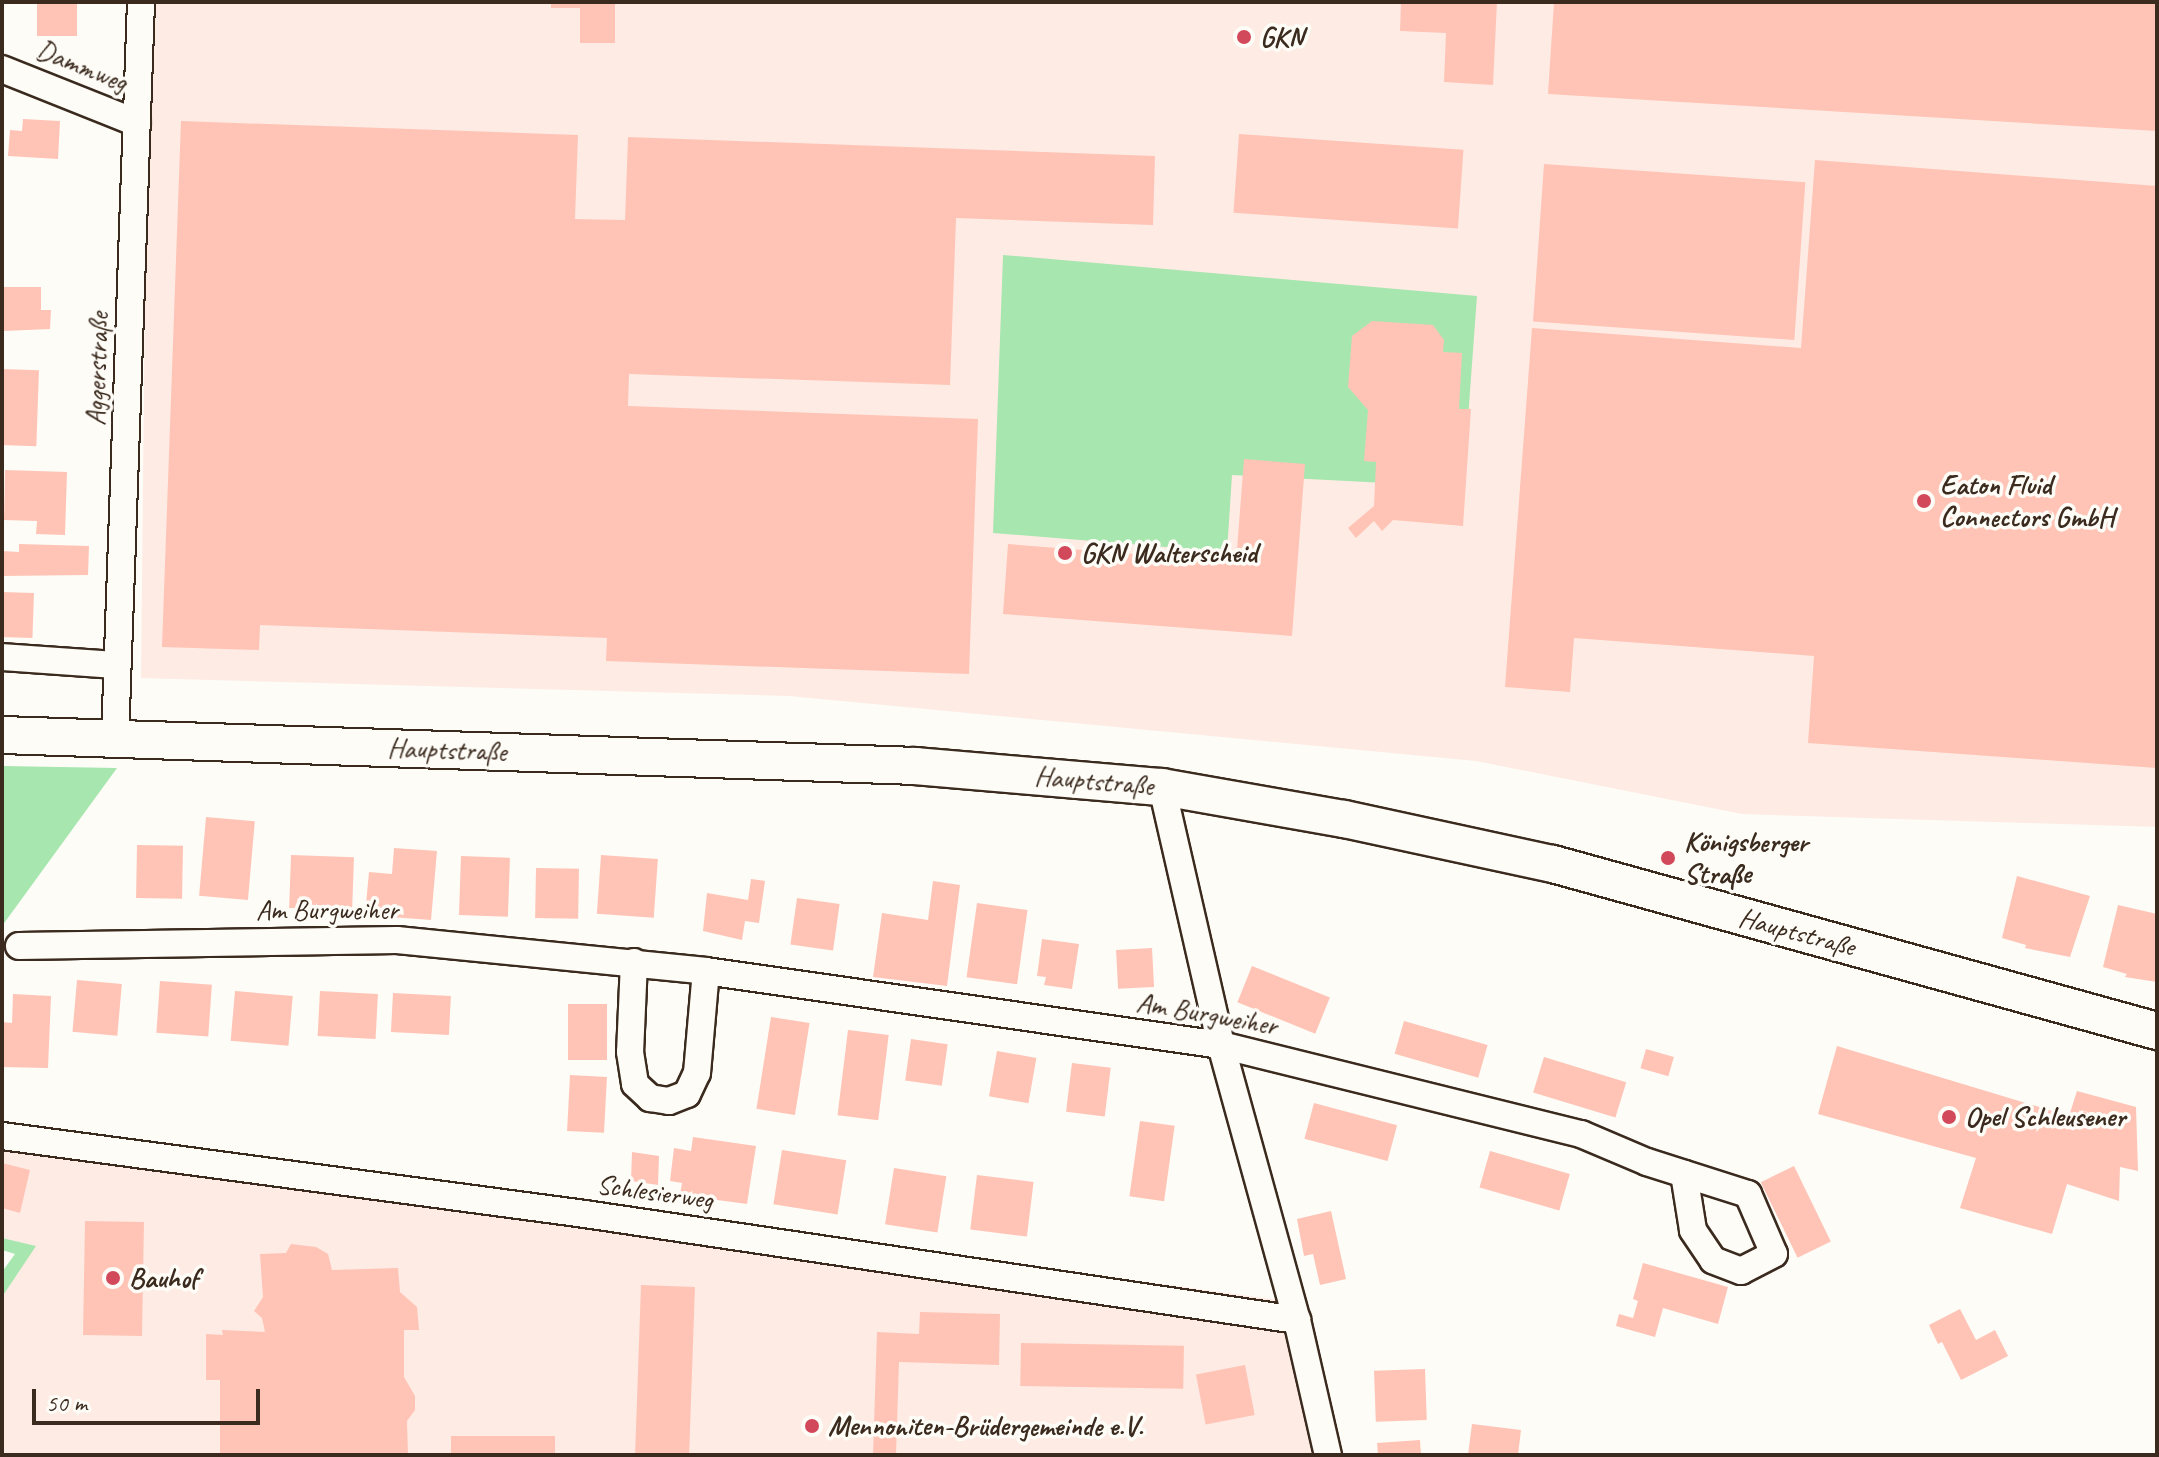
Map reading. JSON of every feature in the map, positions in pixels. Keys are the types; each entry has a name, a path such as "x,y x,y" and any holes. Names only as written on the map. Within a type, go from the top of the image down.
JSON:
{"main road":[{"name":"Hauptstraße","path":"2,735 915,766 1162,787 1344,819 1553,864 2157,1031"}],"street":[{"name":"Aggerstraße","path":"115,739 141,2"},
{"name":"Dammweg","path":"2,69 137,123"},
{"path":"2,657 117,665"},
{"path":"1162,787 1221,1045 1297,1320 1328,1455"},
{"name":"Am Burgweiher","path":"19,946 397,940 706,971 1221,1045 1581,1134 1684,1174"},
{"path":"634,962 630,1052 635,1084 650,1098 669,1101 687,1094 697,1073 706,971"},
{"name":"Schlesierweg","path":"2,1136 585,1214 1297,1320"}],"shaded area":[{"name":"GKN Walterscheid","path":"148,2 2157,2 2157,827 1742,814 1476,761 789,696 141,678"},
{"path":"2,1128 1280,1300 1312,1455 2,1455 2,1297 35,1246 2,1238"}],"green space":[{"path":"1003,255 1477,296 1463,487 1232,475 1227,552 993,533"},
{"path":"2,766 117,768 2,926"},
{"path":"2,1238 36,1246 2,1297 2,1272 15,1254 2,1250"}],"building":[{"path":"37,2 77,2 77,36 37,36"},
{"path":"551,2 615,2 615,43 580,43 580,8 551,8"},
{"path":"1401,2 1497,2 1493,85 1444,82 1446,33 1400,31"},
{"path":"1554,2 2157,2 2157,131 1548,94"},
{"path":"23,119 60,121 58,159 8,156 10,130 22,131"},
{"path":"181,121 578,135 575,219 625,220 628,137 1155,156 1153,225 956,218 950,385 629,374 628,406 978,419 969,674 606,661 607,638 260,625 259,650 162,647"},
{"path":"1239,134 1463,150 1458,229 1233,213"},
{"path":"1815,160 2157,186 2157,768 1808,743 1814,656 1574,638 1570,692 1505,687 1532,328 1801,348"},
{"path":"1544,164 1805,182 1794,340 1533,322"},
{"path":"4,287 41,287 41,310 51,310 50,329 4,331"},
{"path":"1372,321 1433,325 1444,340 1443,352 1462,353 1459,409 1471,409 1463,526 1393,520 1382,531 1374,521 1356,538 1348,528 1374,506 1376,462 1364,461 1368,410 1348,387 1352,336"},
{"path":"2,369 39,370 36,446 2,445"},
{"name":"GKN Walterscheid","path":"1244,459 1305,464 1292,636 1003,614 1008,544 1236,562"},
{"path":"5,470 67,472 65,535 36,534 37,521 4,520"},
{"path":"19,544 89,546 88,575 2,576 2,551 19,552"},
{"path":"2,592 34,593 32,638 2,637"},
{"path":"206,817 255,821 248,900 199,896"},
{"path":"137,845 183,846 182,899 136,898"},
{"path":"394,848 437,851 431,920 365,915 369,872 392,874"},
{"path":"291,855 354,857 352,910 289,908"},
{"path":"601,855 658,859 654,918 597,914"},
{"path":"461,856 510,858 508,917 459,915"},
{"path":"536,868 579,869 578,919 535,918"},
{"path":"2017,876 2090,896 2070,957 2025,948 2026,945 2002,938"},
{"path":"751,879 765,881 759,923 745,921 742,940 703,931 707,893 748,900"},
{"path":"933,881 960,885 947,986 873,977 882,913 928,920"},
{"path":"797,898 840,904 833,951 790,945"},
{"path":"977,903 1028,910 1017,984 967,977"},
{"path":"2118,905 2157,914 2157,982 2125,977 2127,974 2103,967"},
{"path":"1042,939 1079,944 1072,989 1044,985 1046,977 1037,976"},
{"path":"1152,948 1154,987 1118,989 1116,950"},
{"path":"1252,966 1330,997 1315,1034 1237,1002"},
{"path":"77,980 122,984 117,1036 72,1032"},
{"path":"160,981 212,985 208,1037 156,1033"},
{"path":"235,991 293,996 288,1046 231,1041"},
{"path":"320,991 378,994 376,1039 318,1036"},
{"path":"393,993 451,996 449,1035 391,1032"},
{"path":"13,994 51,996 48,1068 2,1067 2,1022 12,1023"},
{"path":"568,1004 607,1004 607,1060 568,1060"},
{"path":"771,1017 810,1023 795,1115 756,1109"},
{"path":"1404,1021 1488,1045 1478,1078 1395,1054"},
{"path":"848,1030 889,1035 878,1120 838,1115"},
{"path":"911,1039 948,1044 942,1086 905,1081"},
{"path":"1837,1046 2069,1116 2077,1091 2136,1107 2138,1171 2120,1167 2119,1201 2067,1184 2052,1234 1960,1208 1976,1158 1818,1114"},
{"path":"1646,1049 1674,1057 1668,1076 1640,1068"},
{"path":"997,1051 1036,1058 1028,1103 989,1096"},
{"path":"1544,1057 1626,1082 1615,1118 1533,1092"},
{"path":"1072,1063 1111,1068 1105,1116 1066,1112"},
{"path":"570,1075 607,1077 604,1133 567,1131"},
{"path":"1314,1103 1397,1125 1387,1161 1304,1139"},
{"path":"1140,1121 1175,1126 1164,1201 1129,1196"},
{"path":"693,1137 756,1146 747,1204 680,1195 682,1183 670,1181 674,1148 691,1151"},
{"path":"782,1150 846,1160 838,1214 773,1204"},
{"path":"1490,1151 1570,1174 1559,1210 1480,1188"},
{"path":"632,1152 659,1156 658,1185 631,1181"},
{"path":"2,1163 30,1170 20,1213 2,1208"},
{"path":"1794,1166 1831,1241 1798,1258 1761,1182"},
{"path":"894,1168 946,1176 937,1233 885,1224"},
{"path":"977,1175 1034,1182 1027,1237 970,1230"},
{"path":"1331,1211 1346,1279 1320,1285 1313,1254 1304,1256 1297,1219"},
{"name":"Bauhof","path":"85,1221 144,1222 142,1336 83,1335"},
{"path":"291,1244 316,1247 328,1254 332,1270 398,1268 400,1292 417,1307 419,1330 404,1330 404,1377 415,1396 415,1410 407,1421 408,1455 220,1455 220,1380 206,1380 206,1334 223,1335 222,1330 265,1332 262,1318 254,1311 263,1297 260,1254 286,1253"},
{"path":"1643,1263 1728,1287 1718,1324 1663,1308 1655,1337 1616,1326 1619,1314 1633,1318 1638,1301 1633,1299"},
{"path":"641,1285 695,1287 689,1455 635,1455"},
{"path":"1960,1309 1976,1340 1995,1330 2008,1356 1961,1380 1942,1342 1938,1344 1929,1325"},
{"path":"920,1312 1000,1314 999,1365 899,1362 896,1455 873,1455 877,1332 919,1334"},
{"path":"1021,1343 1184,1346 1183,1389 1020,1386"},
{"path":"1245,1365 1255,1415 1206,1425 1196,1375"},
{"path":"1425,1369 1427,1420 1376,1422 1374,1371"},
{"path":"1472,1424 1521,1430 1518,1455 1468,1455"},
{"path":"451,1436 555,1436 555,1455 451,1455"},
{"path":"1420,1440 1421,1455 1378,1455 1377,1443"}],"place":[{"name":"GKN","path":"1244,37"},
{"name":"Eaton Fluid Connectors GmbH","path":"1924,501"},
{"name":"GKN Walterscheid","path":"1065,553"},
{"name":"Königsberger Straße","path":"1668,858"},
{"name":"Opel Schleusener","path":"1949,1117"},
{"name":"Bauhof","path":"113,1278"},
{"name":"Mennoniten-Brüdergemeinde e.V.","path":"812,1426"}]}
